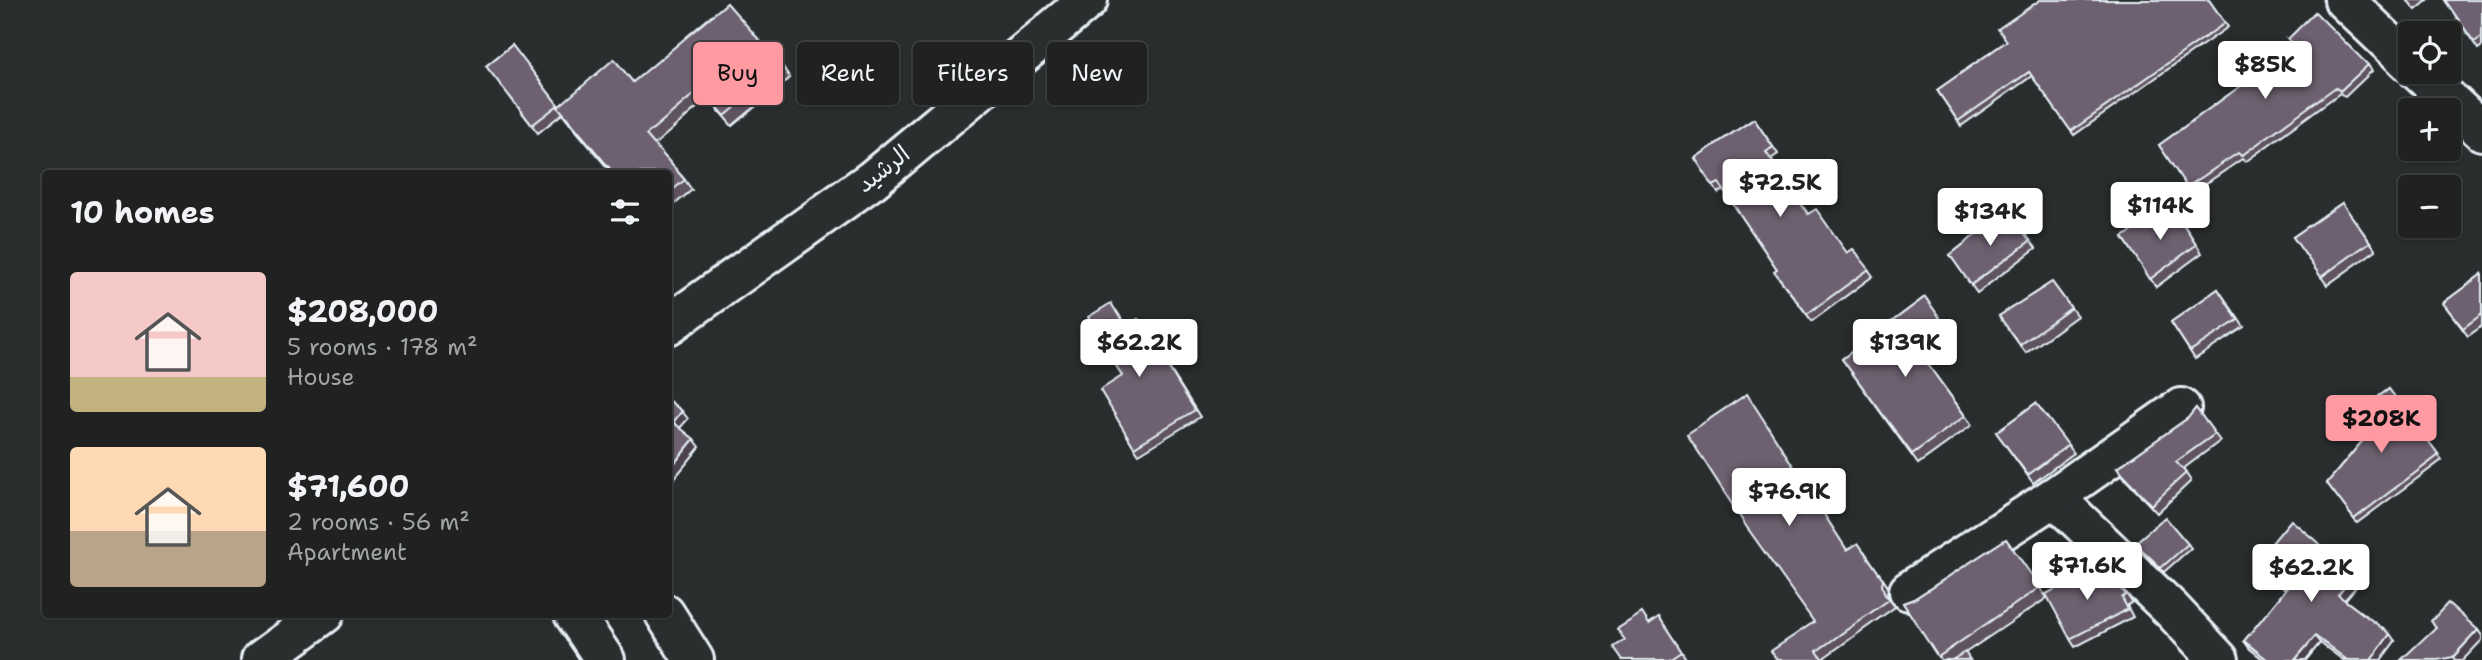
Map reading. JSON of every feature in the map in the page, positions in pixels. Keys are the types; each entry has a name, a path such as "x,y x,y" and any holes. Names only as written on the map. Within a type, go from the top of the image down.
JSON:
{"street":[{"name":"الرشيد","path":"672,322 872,180 1088,0"},
{"path":"2344,0 2398,52"},
{"path":"2432,84 2482,131"},
{"path":"1909,592 2054,498 2181,408"},
{"path":"2054,498 2172,610 2219,660"},
{"path":"261,660 319,618"},
{"path":"577,618 605,660"},
{"path":"668,618 694,660"}],"building":[{"path":"2040,0 2209,0 2225,23 2071,131 2029,72 1958,121 1937,90 2007,41 1998,29"},
{"path":"2445,0 2482,0 2482,37 2474,42"},
{"path":"727,3 761,42 693,42 693,95 646,135 685,180 672,191 672,170 611,170 558,107 614,59 633,82"},
{"path":"2315,12 2368,65 2340,91 2336,87 2241,156 2238,153 2187,187 2159,145 2296,46 2288,39"},
{"path":"512,45 558,105 532,125 486,66"},
{"path":"716,105 738,105 725,116"},
{"path":"1754,119 1773,147 1766,152 1808,214 1816,209 1847,253 1853,249 1869,269 1807,314 1774,271 1777,269 1719,183 1713,186 1695,158"},
{"path":"2342,203 2370,242 2321,277 2293,237"},
{"path":"2172,206 2196,245 2150,279 2123,237"},
{"path":"2007,210 2030,241 1971,285 1950,255"},
{"path":"2482,274 2482,314 2463,328 2443,303"},
{"path":"2052,282 2071,308 2020,345 1999,316"},
{"path":"2218,289 2238,320 2190,351 2171,322"},
{"path":"1925,297 1940,318 1910,340 1965,416 1912,454 1842,359"},
{"path":"1111,303 1125,326 1138,319 1195,410 1134,447 1100,390 1122,376 1088,317"},
{"path":"2389,389 2439,455 2354,519 2327,483 2365,438 2347,420"},
{"path":"1747,394 1847,550 1858,543 1883,579 1885,595 1890,599 1817,651 1823,660 1777,660 1771,651 1814,622 1746,526 1687,434"},
{"path":"672,403 682,411 673,422 694,439 672,466"},
{"path":"2036,403 2068,445 2028,475 1996,432"},
{"path":"2196,408 2215,434 2176,462 2186,473 2151,505 2117,468 2188,418"},
{"path":"2165,517 2188,544 2161,568 2135,543"},
{"path":"2291,520 2355,574 2338,595 2390,634 2371,660 2347,660 2315,636 2295,660 2268,660 2244,641 2287,588 2256,562"},
{"path":"2006,539 2040,587 1938,657 1903,603 1914,599"},
{"path":"2098,567 2126,594 2122,598 2128,609 2070,639 2046,594"},
{"path":"2448,603 2478,630 2453,657 2438,660 2401,660 2436,627 2431,621"},
{"path":"1642,613 1649,624 1659,617 1682,652 1670,660 1623,660 1614,647 1625,640 1617,629"},
{"path":"1965,652 1970,660 1952,660"}]}
